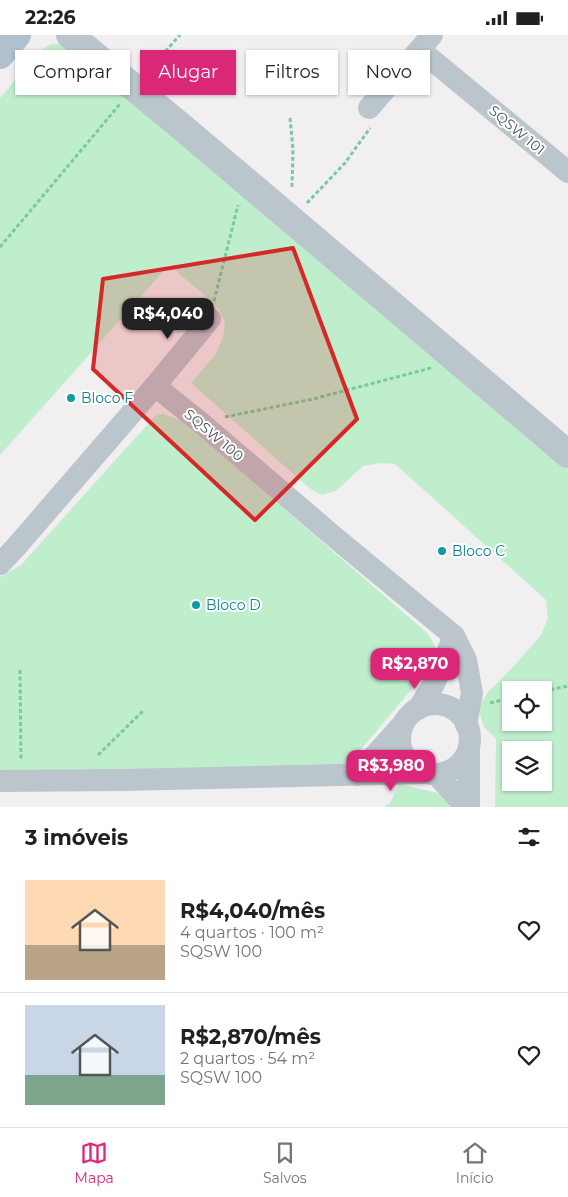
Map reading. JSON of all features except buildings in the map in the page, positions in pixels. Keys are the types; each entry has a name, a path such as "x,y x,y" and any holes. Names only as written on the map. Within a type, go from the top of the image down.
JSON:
{"main road":[{"path":"0,55 17,35"}],"street":[{"path":"70,35 568,454"},
{"name":"SQSW 101","path":"369,108 426,43 568,172"},
{"path":"0,563 155,386 210,319"},
{"name":"SQSW 100","path":"155,386 200,421 332,535 454,636 466,660 472,693 468,736"},
{"path":"418,709 434,684 454,636"},
{"path":"357,775 409,716 418,709 429,705 446,707 460,716 468,736 467,807"},
{"path":"402,725 401,748 406,759 414,768 430,773 467,807"},
{"path":"11,781 122,781 430,773 447,771 458,766 465,757 468,736"}],"path":[{"path":"0,247 180,35"},
{"path":"291,220 345,163 372,125 373,119 369,108"},
{"path":"290,117 293,149 291,220"},
{"path":"210,319 240,199"},
{"path":"200,421 313,399 458,361"},
{"path":"11,781 20,671"},
{"path":"552,689 568,686"},
{"path":"98,755 144,710"}],"highlighted area":[{"path":"293,248 357,419 255,520 93,369 103,279"}],"green space":[{"path":"51,44 66,44 75,50 41,50"},
{"path":"15,80 15,95 130,95 568,468 568,807 495,807 496,739 484,727 478,708 488,692 541,635 548,618 546,600 395,464 381,463 363,466 337,490 322,495 309,488 191,383 215,355 223,338 225,322 216,305 169,265 0,455 0,98"},
{"path":"163,414 183,421 427,633 436,647 432,665 347,766 0,774 0,577 21,565 155,416"},
{"path":"399,784 438,793 453,807 384,807 390,803"}],"place":[{"name":"Bloco F","path":"71,398"},
{"name":"Bloco C","path":"442,551"},
{"name":"Bloco D","path":"196,605"}]}
